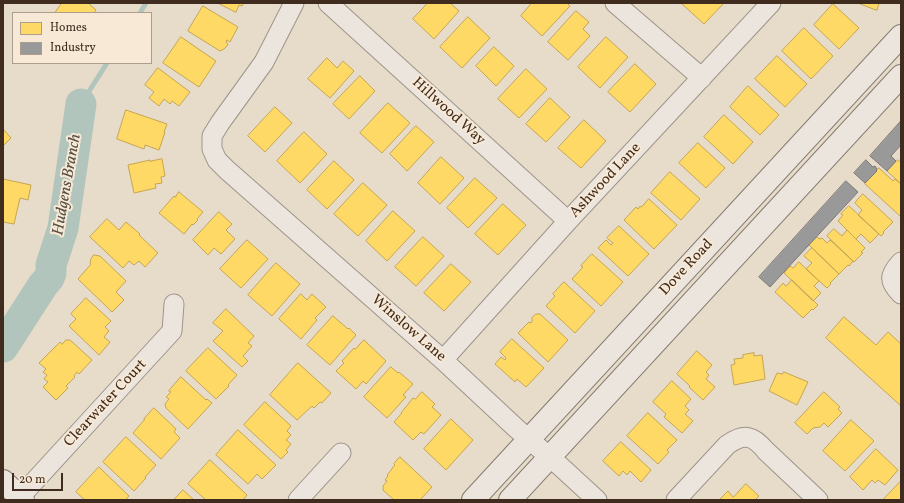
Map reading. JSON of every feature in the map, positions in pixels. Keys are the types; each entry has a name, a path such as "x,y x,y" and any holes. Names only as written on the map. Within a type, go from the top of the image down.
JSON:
{"main road":[{"name":"Dove Road","path":"473,500 901,36"},
{"name":"Dove Road","path":"510,500 901,76"},
{"path":"3,481 21,499"}],"street":[{"name":"Winslow Lane","path":"294,3 264,62 212,136 212,149 217,160 443,360 529,440 597,500"},
{"name":"Hillwood Way","path":"328,3 568,221"},
{"path":"615,3 702,78"},
{"name":"Ashwood Lane","path":"443,360 568,221 771,3"},
{"path":"901,262 893,271 891,278 895,288 901,294"},
{"name":"Clearwater Court","path":"21,499 172,331 174,304"},
{"path":"676,500 727,445 736,439 746,437 754,440 760,445 818,500"},
{"path":"298,500 341,453"}],"building: Homes":[{"path":"62,3 88,3 96,10 95,12 56,12"},
{"path":"218,3 244,3 242,6 239,5 236,12"},
{"path":"428,3 450,3 459,11 434,39 413,19"},
{"path":"532,3 567,3 570,6 542,36 521,16"},
{"path":"724,3 704,24 682,4"},
{"path":"858,3 879,3 877,10"},
{"path":"833,4 859,28 839,49 814,25"},
{"path":"203,6 238,27 230,42 227,40 226,41 228,45 220,51 188,31"},
{"path":"576,11 589,22 583,29 590,36 568,60 548,42"},
{"path":"468,17 490,38 462,68 440,47"},
{"path":"804,28 833,56 811,79 782,51"},
{"path":"181,37 216,61 199,87 163,63"},
{"path":"606,37 628,57 600,88 578,67"},
{"path":"494,47 514,66 496,86 476,66"},
{"path":"777,56 807,84 785,107 755,79"},
{"path":"327,58 337,68 343,61 354,71 330,98 308,79"},
{"path":"635,64 656,84 630,112 608,92"},
{"path":"158,68 190,92 179,106 172,101 170,104 164,99 159,106 149,98 154,92 145,85"},
{"path":"526,69 547,89 519,118 498,99"},
{"path":"360,76 375,91 349,119 333,104"},
{"path":"748,86 779,115 760,135 730,107"},
{"path":"550,98 570,117 546,142 526,124"},
{"path":"388,103 410,123 382,153 360,133"},
{"path":"275,107 292,123 265,152 248,136"},
{"path":"126,110 167,124 159,150 145,145 144,149 117,139"},
{"path":"724,115 753,142 733,164 704,137"},
{"path":"584,120 606,141 581,168 558,148"},
{"path":"416,126 434,142 407,171 390,154"},
{"path":"3,129 11,138 3,146"},
{"path":"304,132 327,154 300,183 277,161"},
{"path":"698,143 725,168 706,188 679,163"},
{"path":"441,157 464,178 440,204 418,183"},
{"path":"162,159 165,176 161,177 162,183 155,184 156,188 134,193 128,165"},
{"path":"898,160 901,163 901,184 887,171"},
{"path":"334,161 354,180 327,209 307,190"},
{"path":"879,168 893,181 895,179 901,184 900,216 865,184"},
{"path":"670,172 700,199 681,220 651,193"},
{"path":"475,178 497,198 468,228 447,208"},
{"path":"3,179 31,185 28,200 20,198 14,224 3,222"},
{"path":"363,183 387,205 358,236 334,214"},
{"path":"179,192 203,212 197,219 198,220 193,225 192,224 184,234 159,213"},
{"path":"863,194 893,222 881,236 858,215 862,210 855,203"},
{"path":"649,199 677,225 654,249 624,220 636,207 638,209"},
{"path":"503,204 526,225 498,255 475,234"},
{"path":"849,206 879,234 870,243 861,234 856,239 838,221 843,215 841,214"},
{"path":"393,211 415,231 387,261 366,241"},
{"path":"219,212 232,224 226,230 235,239 221,254 214,248 208,255 193,240"},
{"path":"107,219 119,230 126,222 158,253 145,267 139,261 134,265 129,261 123,268 90,237"},
{"path":"619,226 649,254 628,276 598,248 606,240 611,245 613,243 607,238"},
{"path":"834,229 842,236 847,230 865,248 861,252 863,253 854,262 827,236"},
{"path":"423,237 444,256 416,286 395,267"},
{"path":"817,237 820,239 822,238 827,243 830,240 853,261 839,274 809,245"},
{"path":"247,240 268,259 241,288 220,269"},
{"path":"812,248 839,274 827,288 806,269 812,263 804,256"},
{"path":"592,254 623,282 601,306 572,279"},
{"path":"94,255 100,256 126,281 116,292 124,300 112,312 78,279 91,264 91,259"},
{"path":"799,262 819,281 814,286 821,293 813,301 784,273 790,266 793,268"},
{"path":"276,263 300,284 272,316 248,295"},
{"path":"451,264 471,282 444,311 424,293"},
{"path":"792,280 818,305 803,318 775,292 783,283 786,286"},
{"path":"564,282 595,311 575,333 546,306 555,296 553,294"},
{"path":"301,294 307,300 312,294 326,307 315,318 317,320 301,339 279,319"},
{"path":"86,298 111,321 105,327 109,331 104,337 110,342 99,355 69,326 76,319 71,314"},
{"path":"226,309 254,336 248,343 252,346 243,356 248,361 242,367 213,341 223,331 213,323"},
{"path":"536,314 540,314 568,340 548,362 518,333 529,322 532,322 532,318"},
{"path":"333,316 356,335 330,365 307,345"},
{"path":"844,317 876,345 888,332 901,344 901,406 826,338"},
{"path":"512,339 544,368 526,387 517,379 515,382 495,364 501,357 505,360 506,358 500,352"},
{"path":"66,340 70,340 92,360 79,374 77,372 74,376 75,377 66,386 68,388 56,400 43,387 48,382 44,379 47,375 43,372 46,369 39,363 60,342 62,344"},
{"path":"364,340 386,361 366,384 363,381 356,389 336,371 344,363 342,361"},
{"path":"208,348 237,375 228,385 229,386 216,399 186,371"},
{"path":"697,351 712,365 706,372 709,375 706,379 715,387 703,400 677,374"},
{"path":"754,353 754,356 762,355 765,379 734,385 731,365 735,364 734,359 743,358 743,355"},
{"path":"298,363 331,393 322,403 320,402 314,408 312,406 297,420 270,395"},
{"path":"391,367 413,384 403,395 406,397 387,418 364,397"},
{"path":"784,372 808,382 797,405 769,391 777,373 782,374"},
{"path":"181,377 206,400 207,399 212,403 188,429 166,408 165,404 169,399 166,397 171,392 169,391"},
{"path":"672,381 691,399 685,406 689,410 685,414 693,421 682,433 664,417 666,414 653,402"},
{"path":"422,392 435,404 432,407 441,415 424,434 421,432 413,440 394,422 413,398 415,399"},
{"path":"824,392 840,407 838,409 842,413 828,427 824,423 820,427 813,428 807,434 795,423"},
{"path":"265,402 291,426 287,431 291,435 286,440 291,444 286,450 288,452 281,459 244,425"},
{"path":"154,408 176,429 174,432 180,438 161,459 133,433"},
{"path":"648,413 677,440 667,450 669,452 658,464 627,436"},
{"path":"451,419 473,440 446,470 424,449"},
{"path":"851,420 874,441 845,471 823,451"},
{"path":"238,430 276,465 262,479 257,474 248,484 216,455"},
{"path":"126,437 156,465 134,491 103,462"},
{"path":"621,442 651,470 641,482 630,471 627,475 623,471 619,476 603,461"},
{"path":"876,449 898,470 885,485 878,480 875,483 872,480 863,490 850,477"},
{"path":"400,457 432,487 420,500 394,500 383,490 383,486 387,481 385,480 388,476 387,475"},
{"path":"210,460 247,495 243,500 206,500 188,484"},
{"path":"99,467 129,496 125,500 85,500 76,492"},
{"path":"901,481 901,500 883,500"},
{"path":"746,484 759,496 755,500 719,500 728,491 733,497"},
{"path":"183,490 194,500 174,500"}],"building: Industry":[{"path":"901,121 901,145 891,156 896,161 887,171 870,156"},
{"path":"866,160 873,167 875,166 877,171 865,183 854,173"},
{"path":"846,181 858,192 770,287 759,277"}],"waterway":[{"path":"141,12 146,3"},
{"path":"81,104 106,64"},
{"name":"Hudgens Branch","path":"3,347 51,273 51,265 63,228 81,104"}]}
